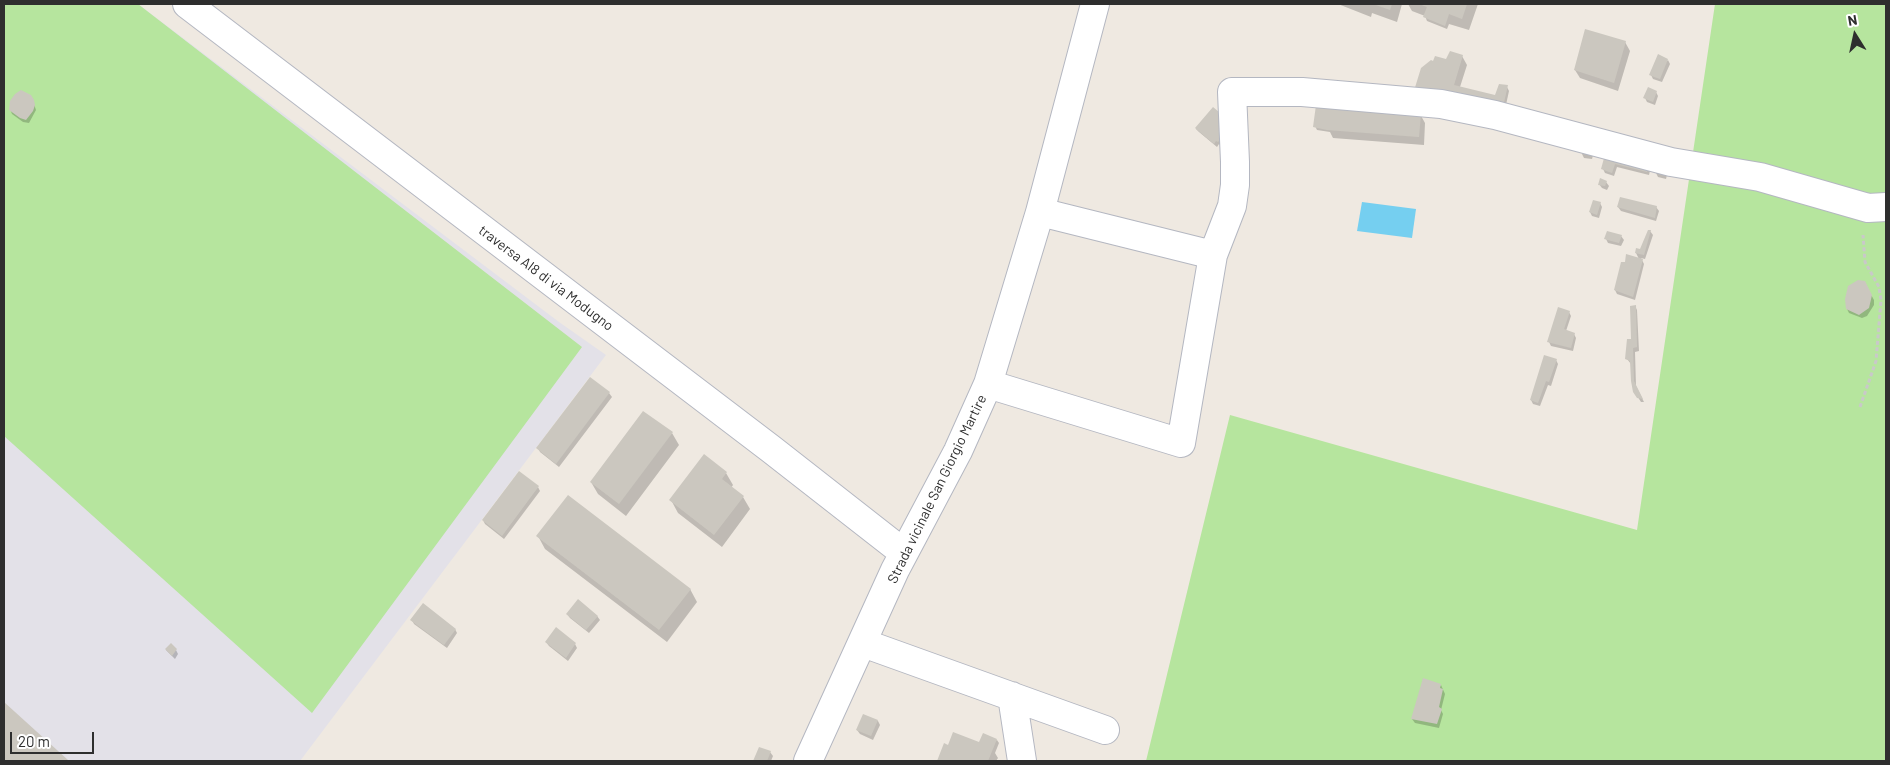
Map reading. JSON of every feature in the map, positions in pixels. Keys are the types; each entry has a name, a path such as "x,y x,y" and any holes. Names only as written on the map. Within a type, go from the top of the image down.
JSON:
{"street":[{"name":"traversa AI8 di via Modugno","path":"187,4 771,449 904,553"},
{"name":"Strada vicinale San Giorgio Martire","path":"808,761 904,553 954,460 988,384 1040,212 1095,4"},
{"path":"988,384 1181,443 1213,255 1232,206 1235,185 1232,92 1302,92 1441,104 1495,115 1671,162 1760,177 1877,207"},
{"path":"1040,212 1213,255"},
{"path":"863,643 1105,730"},
{"path":"1012,696 1022,761"}],"path":[{"path":"1860,407 1876,361 1881,300 1879,287 1865,262 1863,230 1877,207"}],"shaded area":[{"path":"4,4 138,4 559,322 606,355 300,761 4,761"}],"green space":[{"path":"4,4 138,4 582,347 312,713 4,436"},
{"path":"1715,4 1886,4 1886,761 1146,761 1230,415 1637,530"}],"water":[{"path":"1362,202 1416,209 1412,238 1357,231"}],"building":[{"path":"1373,4 1392,4 1390,10"},
{"path":"1419,4 1467,4 1462,19 1449,14 1445,26 1423,17 1427,7"},
{"path":"1585,29 1626,41 1614,83 1574,70"},
{"path":"1450,51 1463,55 1454,85 1495,95 1499,84 1508,85 1502,111 1413,94 1421,68 1431,60 1433,61 1435,56 1446,59"},
{"path":"1658,54 1668,59 1660,79 1649,75"},
{"path":"1648,87 1657,91 1653,102 1643,98"},
{"path":"21,90 31,95 35,105 26,120 9,110 10,101"},
{"path":"1316,105 1421,113 1419,137 1327,130 1313,127"},
{"path":"1213,107 1225,117 1230,126 1218,142 1216,141 1214,144 1195,128"},
{"path":"1606,151 1649,161 1647,172 1615,164 1612,173 1601,169"},
{"path":"1600,178 1607,181 1605,186 1598,185"},
{"path":"1620,197 1657,206 1655,218 1617,207"},
{"path":"1593,200 1601,202 1597,215 1589,212"},
{"path":"1648,230 1651,230 1644,255 1635,253 1636,248 1640,249"},
{"path":"1607,231 1622,235 1619,243 1604,239"},
{"path":"1626,254 1643,259 1633,297 1614,290 1621,262 1625,262"},
{"path":"1858,280 1865,281 1872,295 1869,308 1859,315 1846,309 1845,299 1848,286"},
{"path":"1636,305 1637,347 1633,348 1634,381 1643,399 1637,398 1633,392 1630,361 1625,359 1627,339 1631,339 1630,306"},
{"path":"1558,307 1570,311 1564,329 1575,333 1571,348 1547,342"},
{"path":"1544,355 1557,359 1549,382 1546,381 1538,403 1530,400"},
{"path":"590,377 610,392 556,464 536,448"},
{"path":"643,411 673,432 619,504 590,482"},
{"path":"704,454 727,472 722,479 744,496 714,535 669,500"},
{"path":"519,471 539,486 502,536 482,520"},
{"path":"568,495 691,589 659,630 536,536"},
{"path":"578,599 598,616 586,630 566,614"},
{"path":"423,603 456,629 444,645 410,620"},
{"path":"556,627 576,643 566,658 545,642"},
{"path":"171,643 177,649 172,656 165,649"},
{"path":"1423,678 1441,684 1440,688 1443,689 1439,707 1442,709 1437,724 1411,719"},
{"path":"4,702 68,760 4,761"},
{"path":"863,714 878,720 871,736 856,730"},
{"path":"953,732 979,742 983,733 997,739 988,761 937,761 944,743 948,745"},
{"path":"759,747 771,751 767,761 753,761"}]}
